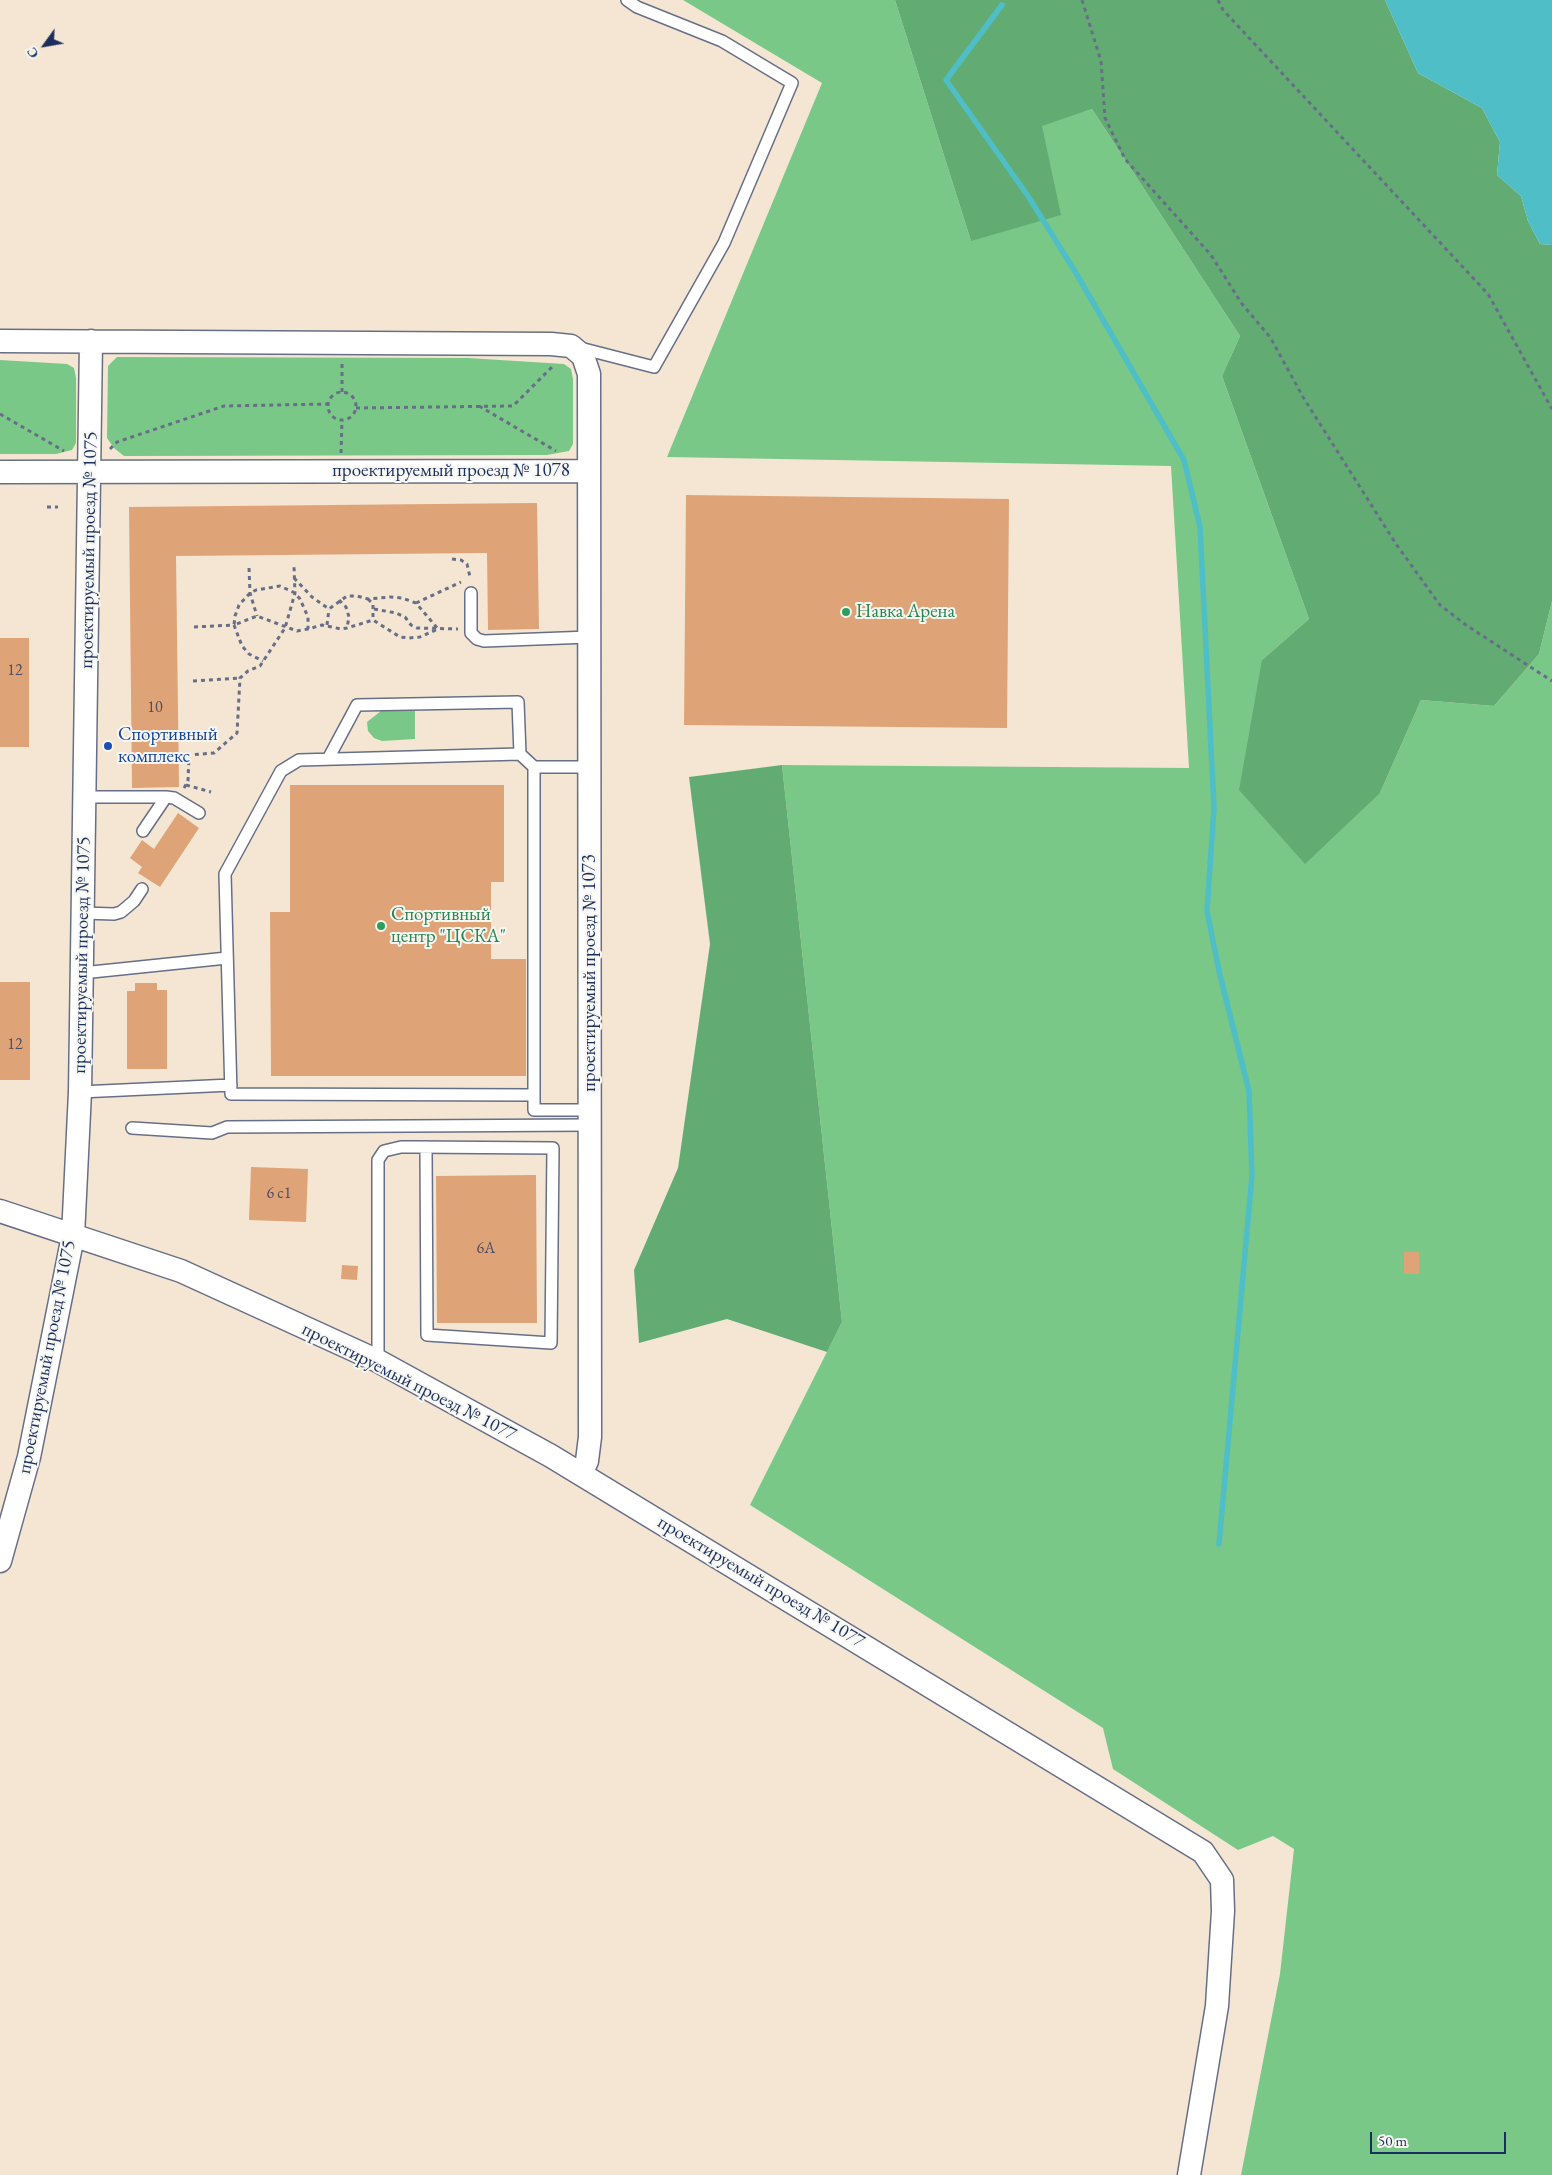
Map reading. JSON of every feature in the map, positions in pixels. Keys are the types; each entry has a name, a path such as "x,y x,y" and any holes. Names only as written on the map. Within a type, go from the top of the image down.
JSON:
{"street":[{"name":"проектируемый проезд № 1075","path":"0,1561 29,1457 72,1236 80,1092 91,341"},
{"path":"0,342 550,344 563,352"},
{"name":"проектируемый проезд № 1078","path":"0,472 589,470 589,374 583,356 563,352"},
{"name":"проектируемый проезд № 1073","path":"581,1474 587,1461 590,1437 589,470"},
{"name":"проектируемый проезд № 1077","path":"0,1211 181,1271 378,1361 581,1474 1203,1852 1222,1880 1223,1911 1217,2006 1189,2175"}],"lane":[{"path":"563,352 654,368 724,243 792,83 722,41 637,7 627,0"},
{"path":"471,593 471,633 477,639 484,641 589,637"},
{"path":"328,759 358,705 518,702 520,754"},
{"path":"534,1095 231,1094 225,874 281,771 300,760 520,754 534,767 589,767"},
{"path":"534,767 534,1110 590,1118"},
{"path":"84,797 170,797 198,813"},
{"path":"144,831 170,797"},
{"path":"82,913 114,914 121,912 134,901 142,889"},
{"path":"82,973 227,958"},
{"path":"80,1092 231,1085"},
{"path":"132,1128 212,1133 227,1127 590,1118"},
{"path":"378,1361 378,1160 384,1151 401,1147 426,1147 553,1148 551,1343 427,1335 426,1147"}],"path":[{"path":"1082,0 1101,61 1105,118 1125,159 1211,255 1242,304 1270,337 1303,397 1396,544 1440,605 1466,625 1552,681"},
{"path":"1218,0 1223,10 1488,294 1552,409"},
{"path":"342,352 342,392"},
{"path":"356,408 513,406 554,365 563,352"},
{"path":"342,392 350,394 355,400 356,408 349,419 342,421 335,418 329,412 328,404 330,398 342,392"},
{"path":"89,472 117,442 224,406 328,404"},
{"path":"479,406 558,452"},
{"path":"0,414 71,455"},
{"path":"341,459 342,421"},
{"path":"47,507 58,507"},
{"path":"452,559 462,560 467,564 471,593"},
{"path":"194,681 240,678 248,671 260,666 285,628 295,593 294,566"},
{"path":"249,568 250,593 257,616"},
{"path":"416,603 470,577"},
{"path":"294,578 312,597 329,608"},
{"path":"263,661 249,654 242,646 234,625 239,605 250,593 256,590 280,586 295,593 304,606 308,617 308,629"},
{"path":"327,626 329,608 347,596 357,596 368,599 402,598 416,603 438,629"},
{"path":"368,599 373,604 373,620"},
{"path":"339,600 346,606 349,617 348,628"},
{"path":"374,609 396,612 417,628 471,629"},
{"path":"194,627 234,625 257,616 297,632 322,625 348,628 373,620 400,637 420,637 438,629"},
{"path":"170,797 174,790 181,789 186,785 189,754 214,754 237,732 240,678"},
{"path":"186,785 212,792"}],"green space":[{"path":"683,0 895,0 971,241 1042,125 1092,109 1240,336 1222,376 1309,619 1262,660 1380,793 1421,700 1494,706 1539,654 1552,601 1552,2175 1241,2175 1280,1974 1294,1849 1273,1836 1238,1850 1113,1769 1103,1728 750,1505 842,1322 782,765 1189,768 1171,466 667,457 822,83"},
{"path":"895,0 1385,0 1418,73 1482,108 1500,142 1497,175 1521,196 1528,221 1540,244 1552,245 1552,601 1539,654 1494,706 1421,700 1380,793 1305,864 1239,790 1262,660 1309,619 1222,376 1240,336 1092,109 1042,126 1061,215 971,241"},
{"path":"117,357 468,358 564,364 571,369 573,379 573,444 569,451 547,455 124,456 114,448 107,438 108,366"},
{"path":"0,360 67,364 74,368 76,378 76,443 72,450 56,454 0,454"},
{"path":"381,711 415,711 415,739 382,741 374,738 368,731 367,722"},
{"path":"782,765 842,1322 827,1352 727,1319 639,1343 634,1270 678,1168 710,944 689,777"}],"water":[{"path":"1385,0 1552,0 1552,245 1540,244 1528,221 1521,196 1497,175 1500,142 1482,108 1418,73"}],"building":[{"name":"Навка Арена","path":"686,495 1009,499 1007,728 684,725"},
{"path":"537,503 539,629 488,630 487,553 176,556 179,787 132,788 129,507"},
{"path":"0,638 29,638 29,747 0,747"},
{"name":"Спортивный центр \"ЦСКА\"","path":"290,785 504,785 504,882 491,882 491,959 526,959 526,1076 271,1076 270,912 290,912"},
{"path":"178,813 199,828 160,887 138,873 142,867 130,858 142,840 154,849"},
{"path":"0,982 30,982 30,1080 0,1080"},
{"path":"135,983 157,983 157,990 167,990 167,1069 127,1069 127,991 135,991"},
{"path":"251,1167 308,1169 306,1222 249,1220"},
{"path":"536,1175 537,1323 437,1323 436,1176"},
{"path":"1404,1252 1419,1252 1419,1274 1404,1274"},
{"path":"342,1265 358,1266 357,1280 341,1279"}],"waterway":[{"path":"1002,5 946,80 1028,196 1076,273 1184,460 1200,527 1214,808 1207,911 1219,971 1249,1091 1252,1175 1219,1544"}],"place":[{"name":"Навка Арена","path":"846,612"},
{"name":"Спортивный комплекс","path":"108,746"},
{"name":"Спортивный центр \"ЦСКА\"","path":"381,926"}]}
